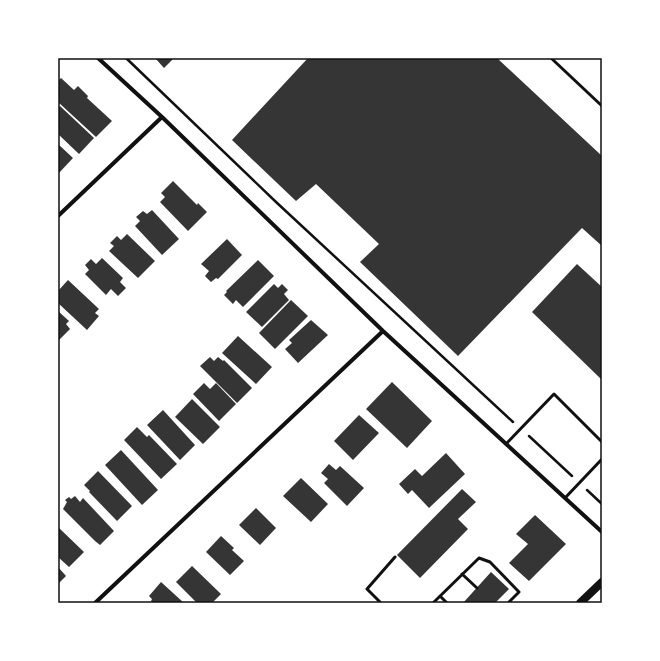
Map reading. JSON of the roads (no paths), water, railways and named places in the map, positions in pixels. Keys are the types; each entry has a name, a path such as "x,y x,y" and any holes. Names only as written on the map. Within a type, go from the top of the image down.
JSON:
{"main road":[{"path":"580,603 602,582"}],"street":[{"path":"98,58 162,117 383,331 602,532"},
{"path":"58,216 162,117"},
{"path":"95,603 383,331"}],"lane":[{"path":"551,58 602,106"},
{"path":"506,444 554,394 602,442"},
{"path":"564,498 602,459"},
{"path":"381,603 367,589 395,557"},
{"path":"433,603 478,558 490,562 519,592 508,603"},
{"path":"462,574 477,588"},
{"path":"440,596 447,603"}]}
